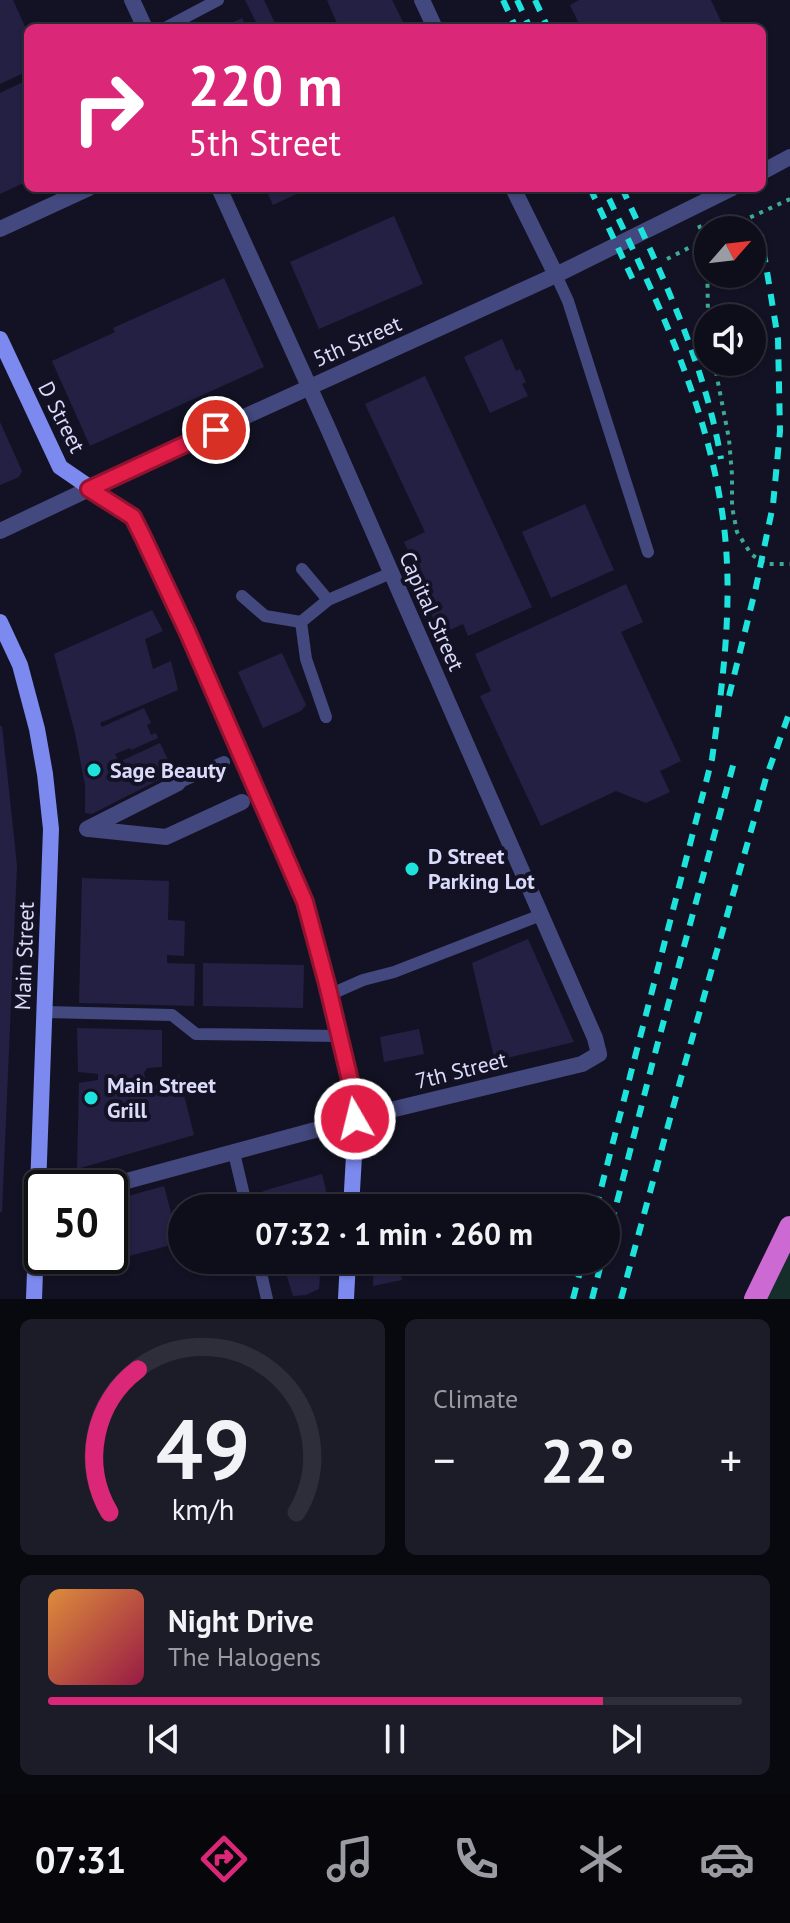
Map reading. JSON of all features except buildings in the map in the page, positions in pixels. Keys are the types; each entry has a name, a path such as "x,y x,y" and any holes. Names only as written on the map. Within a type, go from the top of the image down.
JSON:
{"highway":[{"path":"755,1299 790,1227"}],"main road":[{"name":"D Street","path":"0,339 60,467 133,517 188,633 305,902 354,1097 352,1194"},
{"name":"Main Street","path":"0,622 20,665 37,729 51,829 41,1170"},
{"name":"Main Street","path":"34,1299 36,1274"},
{"path":"346,1299 347,1274"}],"street":[{"path":"132,0 143,24"},
{"path":"422,0 433,24"},
{"path":"766,170 790,157"},
{"path":"0,229 80,192"},
{"name":"Capital Street","path":"221,192 391,573 595,1038 599,1054"},
{"path":"515,192 556,275"},
{"name":"5th Street","path":"0,531 556,275 724,192"},
{"path":"178,783 85,829 166,837 242,802"},
{"name":"7th Street","path":"128,1181 355,1119 582,1064 599,1054"}],"lane":[{"path":"173,24 218,0"},
{"path":"556,275 568,301 648,552"},
{"path":"302,569 328,600"},
{"path":"242,596 265,616 301,622 328,600 391,573"},
{"path":"301,622 306,659 326,717"},
{"path":"178,783 224,762"},
{"path":"329,995 541,915"},
{"path":"45,1012 172,1015 196,1034 338,1036"},
{"path":"234,1153 244,1194"},
{"path":"261,1274 267,1299"}],"path":[{"path":"754,216 790,199"},
{"path":"691,209 694,216"},
{"path":"667,259 694,245"},
{"path":"717,376 729,439 732,507 737,532 751,554 765,564 790,564"}],"green space":[{"path":"790,1242 790,1299 755,1299"}],"railway":[{"path":"503,0 514,24"},
{"path":"517,0 528,24"},
{"path":"535,0 546,24"},
{"path":"592,192 634,282"},
{"path":"600,1194 712,759 724,664 727,600 721,505 702,423 674,343 606,192"},
{"path":"624,192 667,287 693,354 721,459"},
{"path":"729,696 773,505 780,431 778,339 766,266"},
{"path":"621,1299 766,778 790,711"},
{"path":"619,1194 734,762"},
{"path":"573,1299 579,1274"},
{"path":"592,1299 598,1274"}],"place":[{"name":"Sage Beauty","path":"94,770"},
{"name":"D Street Parking Lot","path":"412,869"},
{"name":"Main Street Grill","path":"91,1098"}],"route":[{"path":"216,430 89,489 133,517 188,633 305,902 354,1097 355,1119"}]}
